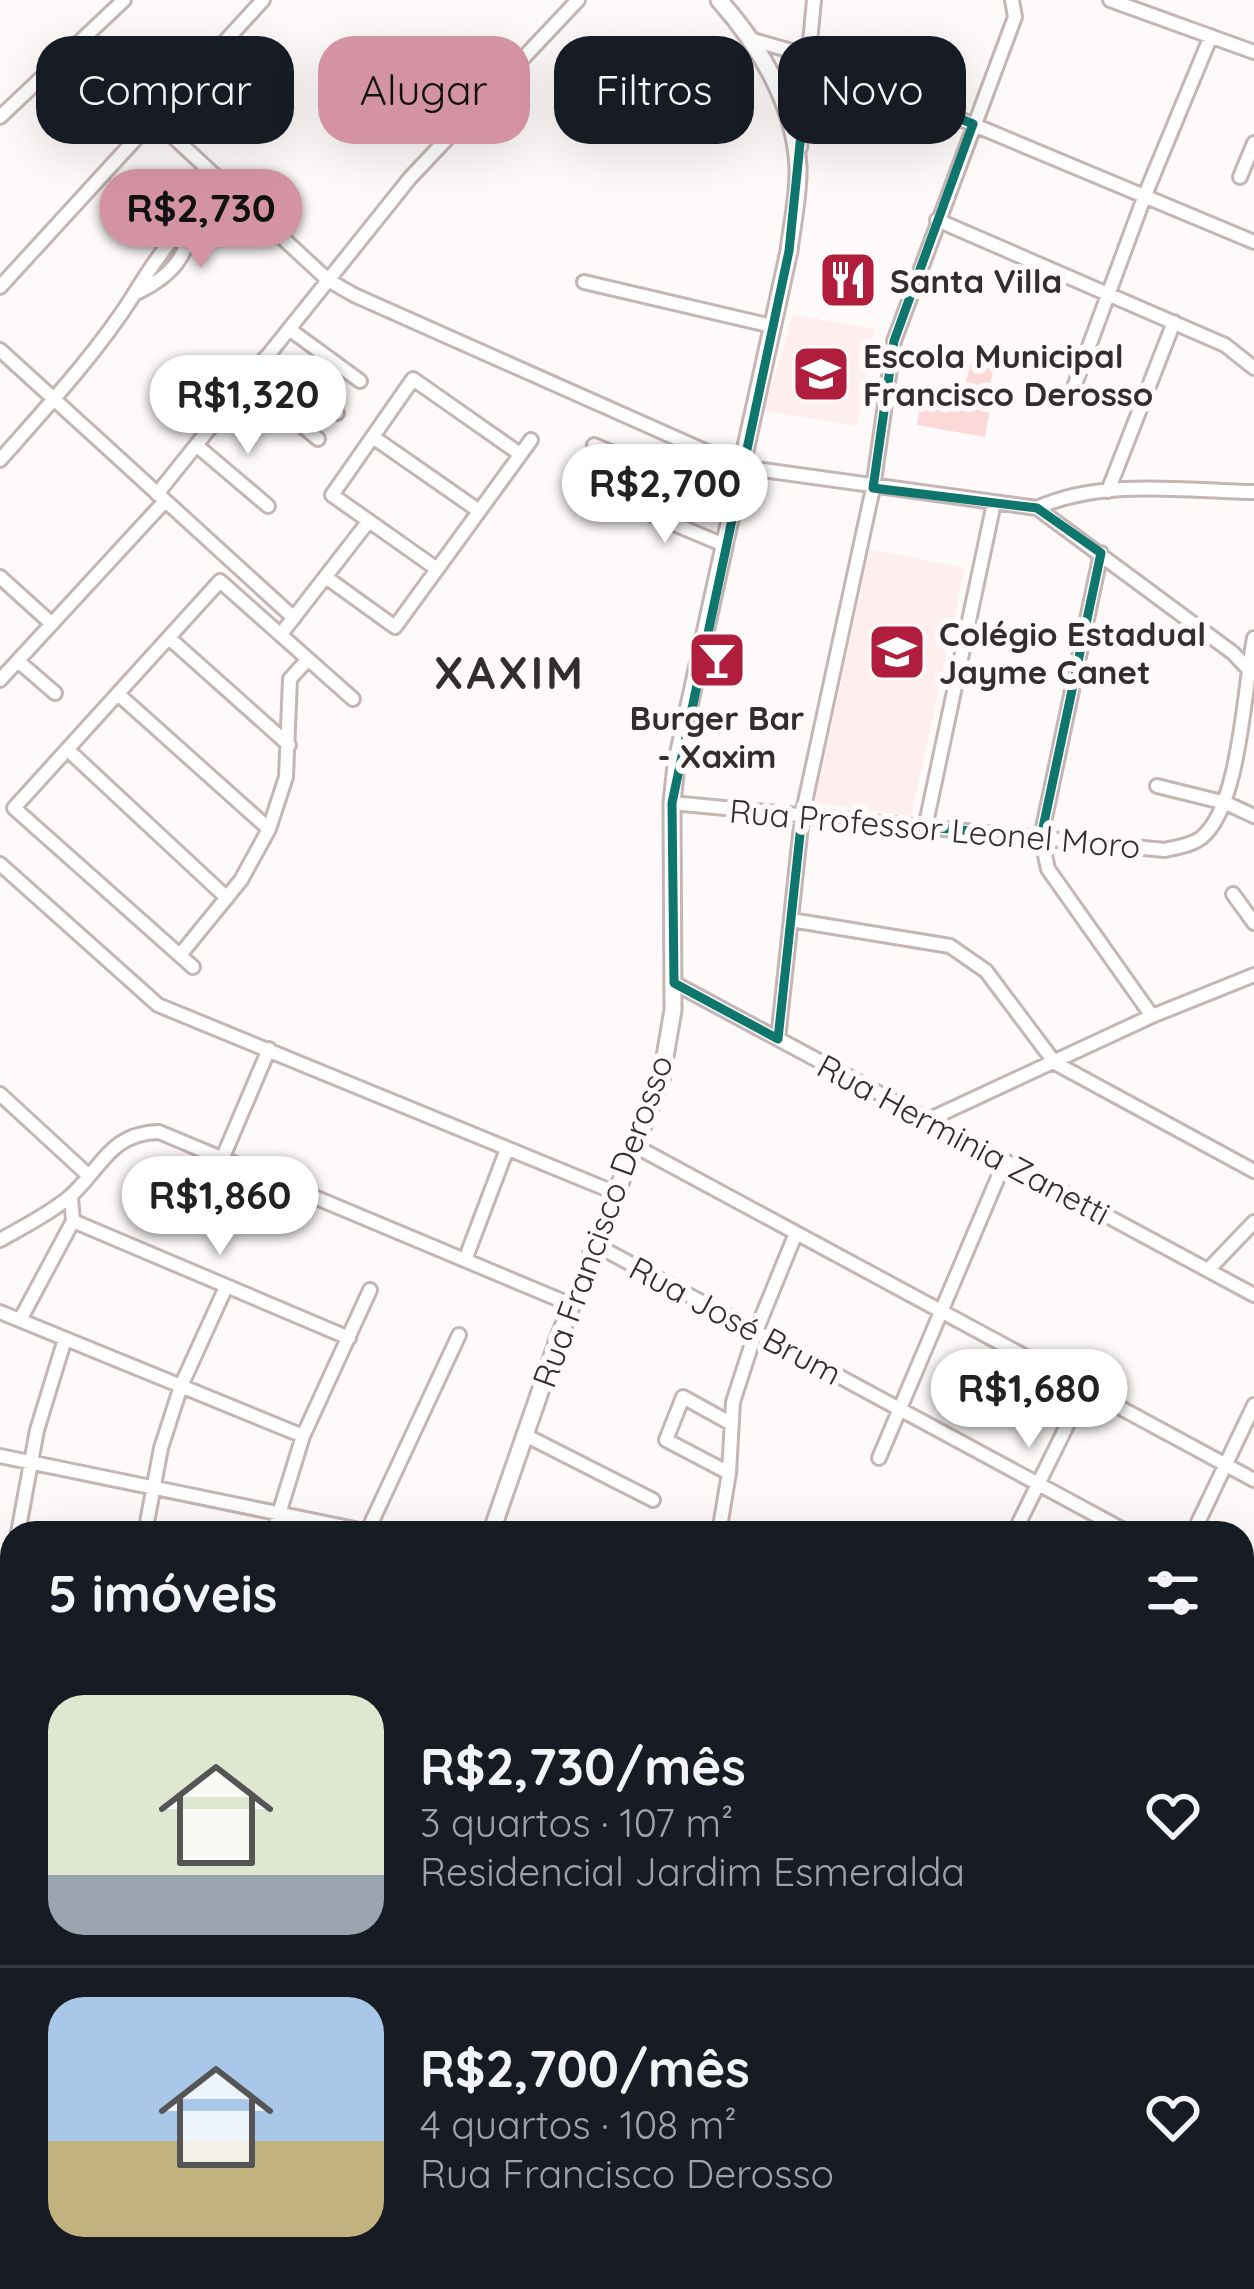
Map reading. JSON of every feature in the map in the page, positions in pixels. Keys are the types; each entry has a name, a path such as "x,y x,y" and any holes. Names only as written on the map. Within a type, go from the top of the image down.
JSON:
{"main road":[{"name":"Rua Francisco Derosso","path":"719,0 750,36"},
{"name":"Rua Francisco Derosso","path":"495,1521 572,1305 661,1080 674,982 672,802 788,251 798,167 788,122 754,42"}],"street":[{"path":"86,36 124,0"},
{"path":"229,36 263,0"},
{"path":"0,680 161,497 196,445 410,178 578,0"},
{"path":"811,36 814,0"},
{"path":"778,1039 802,816 873,488 894,341 1015,17 1012,0"},
{"path":"1110,0 1254,52"},
{"path":"1074,387 1145,195 1211,36"},
{"path":"0,117 36,83"},
{"path":"966,121 1254,242"},
{"path":"1240,177 1254,143"},
{"path":"0,287 129,144"},
{"path":"181,144 328,280 354,295 742,466 1037,508 1102,553 1251,672"},
{"path":"798,167 800,144"},
{"path":"937,220 1226,345 1254,368"},
{"path":"0,460 134,294 144,272 172,242 183,240 184,254 155,285 134,294"},
{"path":"584,282 772,326"},
{"path":"1108,490 1174,322"},
{"path":"289,329 360,381"},
{"path":"0,350 294,618"},
{"path":"265,358 338,413"},
{"path":"437,569 332,495 413,379 520,454"},
{"path":"248,380 318,440"},
{"path":"374,437 479,511"},
{"path":"327,578 394,627 531,440"},
{"path":"196,445 268,506"},
{"path":"594,445 733,504"},
{"path":"1037,508 1060,497 1108,490 1254,492"},
{"path":"624,502 724,545"},
{"path":"926,828 994,503"},
{"path":"281,634 368,522"},
{"path":"1102,553 1040,837 1048,869 1152,1016"},
{"path":"194,967 14,808 233,564"},
{"path":"0,577 52,624"},
{"path":"220,580 353,699"},
{"path":"253,610 261,590"},
{"path":"169,638 289,745"},
{"path":"1226,803 1254,638"},
{"path":"180,955 241,880 283,798 290,679 308,658"},
{"path":"18,661 55,694"},
{"path":"118,694 269,829"},
{"path":"271,729 290,719"},
{"path":"68,750 226,898"},
{"path":"1157,786 1226,803 1254,816"},
{"name":"Rua Professor Leonel Moro","path":"672,802 1165,850 1203,837 1226,803"},
{"path":"0,864 158,1005 616,1193"},
{"path":"212,884 241,880"},
{"path":"1233,894 1254,923"},
{"path":"791,920 950,946 971,957 986,970 1055,1063 1254,1171"},
{"path":"928,1120 1152,1016 1254,975"},
{"name":"Rua Herminia Zanetti","path":"674,982 1254,1295"},
{"path":"223,1157 269,1049"},
{"path":"2,1098 88,1174"},
{"path":"0,1240 70,1197 124,1139 139,1132 159,1132 572,1305"},
{"path":"635,1146 1254,1480"},
{"path":"465,1260 507,1149"},
{"path":"879,1458 1005,1161"},
{"path":"20,1320 73,1221 70,1197"},
{"path":"73,1221 349,1337"},
{"path":"1208,1270 1254,1222"},
{"path":"721,1521 733,1402 796,1233"},
{"name":"Rua José Brum","path":"596,1245 1107,1521"},
{"path":"147,1521 161,1448 181,1386 226,1287"},
{"path":"276,1521 304,1436 370,1291"},
{"path":"0,1312 304,1436"},
{"path":"376,1521 459,1335"},
{"path":"21,1521 37,1430 64,1339"},
{"path":"1020,1521 1085,1389"},
{"path":"729,1473 666,1440 683,1397 730,1424"},
{"path":"1198,1521 1254,1405"},
{"path":"525,1435 653,1501"},
{"path":"0,1456 319,1521"}],"highlighted area":[{"path":"809,56 973,124 894,341 873,488 1037,508 1101,553 1041,837 802,816 778,1039 674,983 672,803 789,251"}],"shaded area":[{"name":"Escola Municipal Francisco Derosso","path":"793,315 875,329 857,426 764,411"},
{"path":"976,342 999,346 989,390 965,385"},
{"path":"924,384 992,396 985,437 917,425"},
{"name":"Colégio Estadual Jayme Canet","path":"870,549 965,568 911,816 815,803"}],"place":[{"name":"Santa Villa","path":"848,280"},
{"name":"Escola Municipal Francisco Derosso","path":"821,374"},
{"name":"Colégio Estadual Jayme Canet","path":"897,652"},
{"name":"Burger Bar - Xaxim","path":"717,660"}],"district":[{"name":"XAXIM","path":"510,672"}]}
